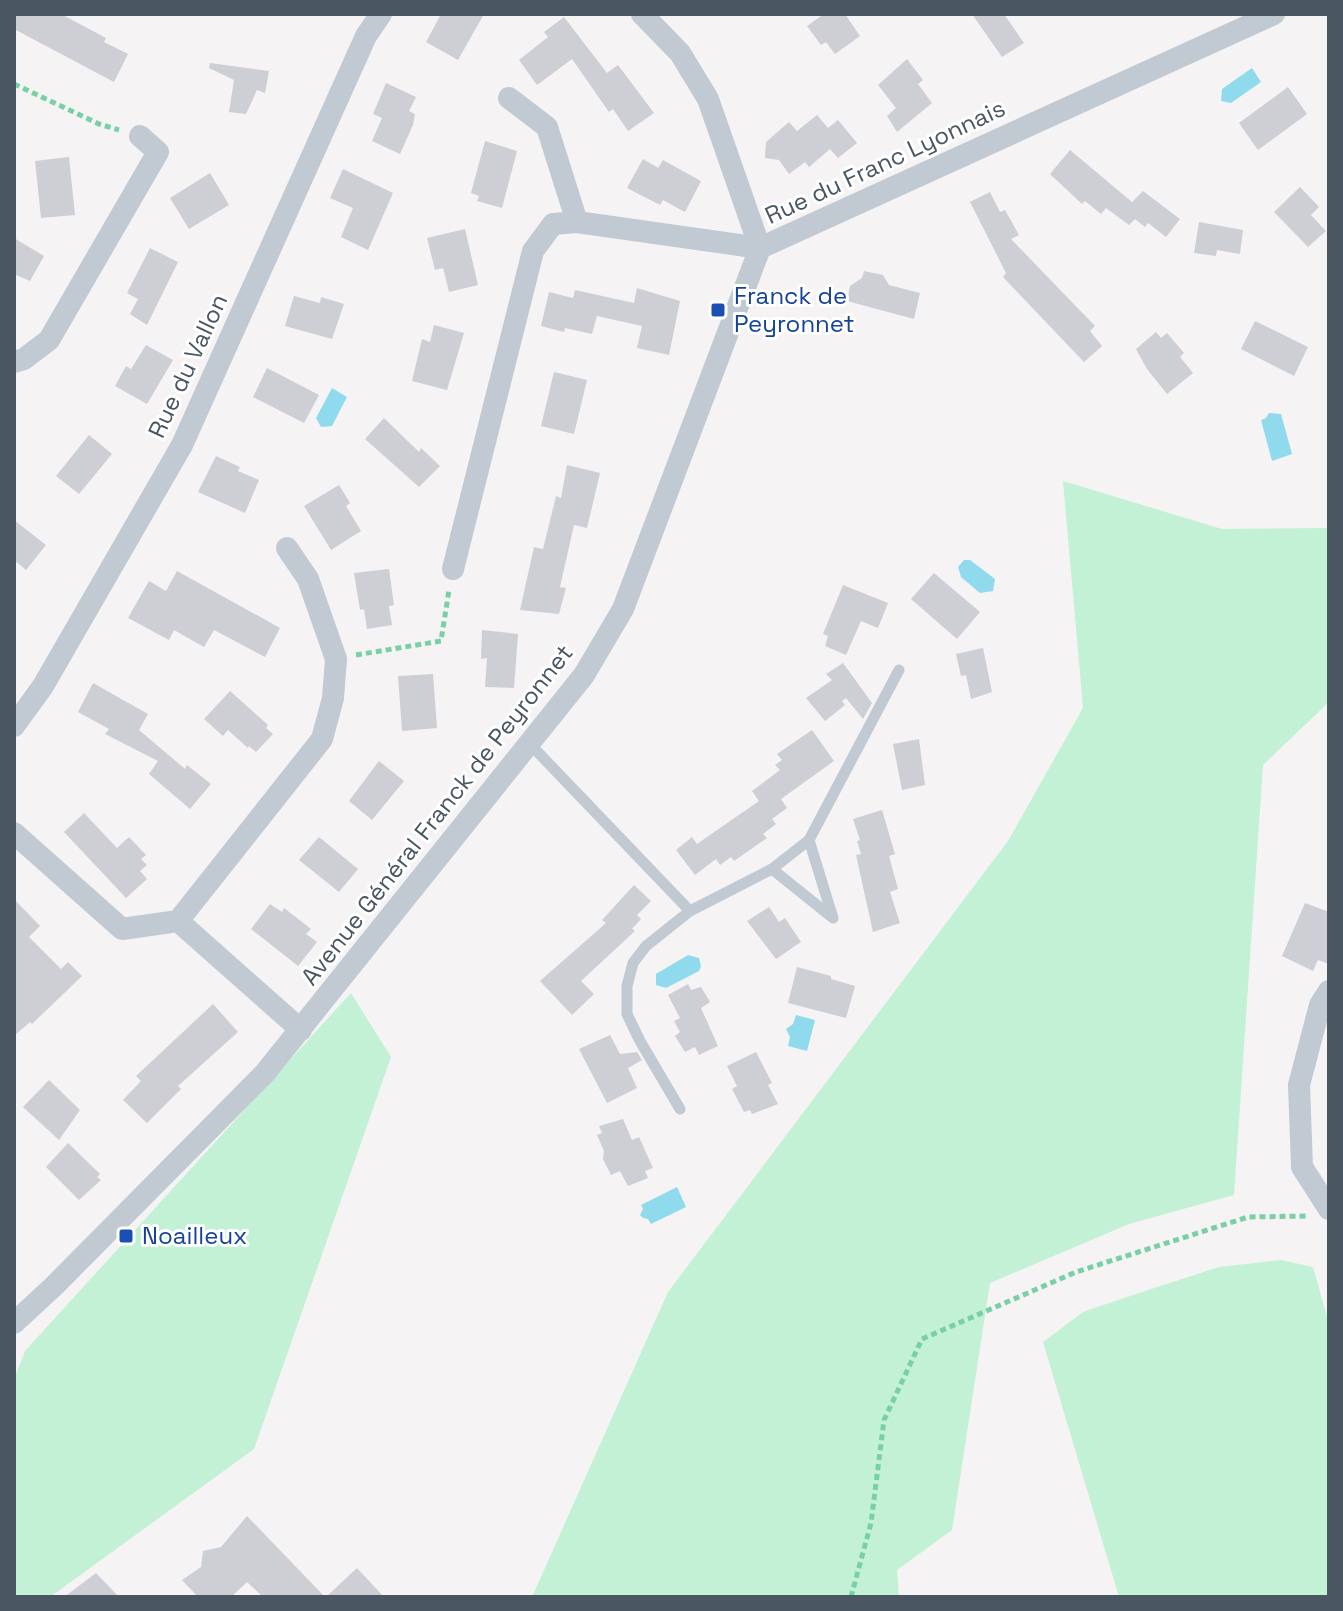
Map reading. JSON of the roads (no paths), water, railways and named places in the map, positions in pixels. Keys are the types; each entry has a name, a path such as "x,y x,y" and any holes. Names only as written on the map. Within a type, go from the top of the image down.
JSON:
{"street":[{"name":"Rue du Vallon","path":"14,726 43,686 182,445 366,36 381,14"},
{"name":"Rue du Franc Lyonnais","path":"642,14 680,53 708,99 760,248 1274,14"},
{"path":"509,98 547,127 577,222"},
{"path":"14,362 24,359 49,340 158,152 140,136"},
{"path":"453,569 533,251 553,224 577,222 760,248"},
{"name":"Avenue Général Franck de Peyronnet","path":"14,1323 265,1073 584,675 623,609 760,248"},
{"path":"14,833 122,929 178,921 322,739 333,698 336,659 308,579 287,548"},
{"path":"178,921 301,1030"},
{"path":"1322,1212 1302,1167 1299,1085 1320,1005 1329,991"}],"lane":[{"path":"680,1109 627,1014 627,986 633,963 646,946 690,911 772,869 809,840 899,670"},
{"path":"529,743 690,911"},
{"path":"772,869 833,918 809,840"}],"water":[{"path":"1252,68 1261,82 1231,103 1221,101 1222,89"},
{"path":"332,388 347,397 332,426 321,427 316,418"},
{"path":"1269,413 1281,414 1292,454 1272,461 1261,420"},
{"path":"964,560 970,560 995,579 993,591 980,593 961,577 958,567"},
{"path":"688,955 699,958 699,971 666,988 656,985 656,974"},
{"path":"796,1015 815,1020 807,1051 788,1046 790,1037 786,1029 793,1024"},
{"path":"677,1187 686,1207 651,1224 640,1215 641,1205"}],"place":[{"name":"Franck de Peyronnet","path":"718,310"},
{"name":"Noailleux","path":"126,1236"}]}
